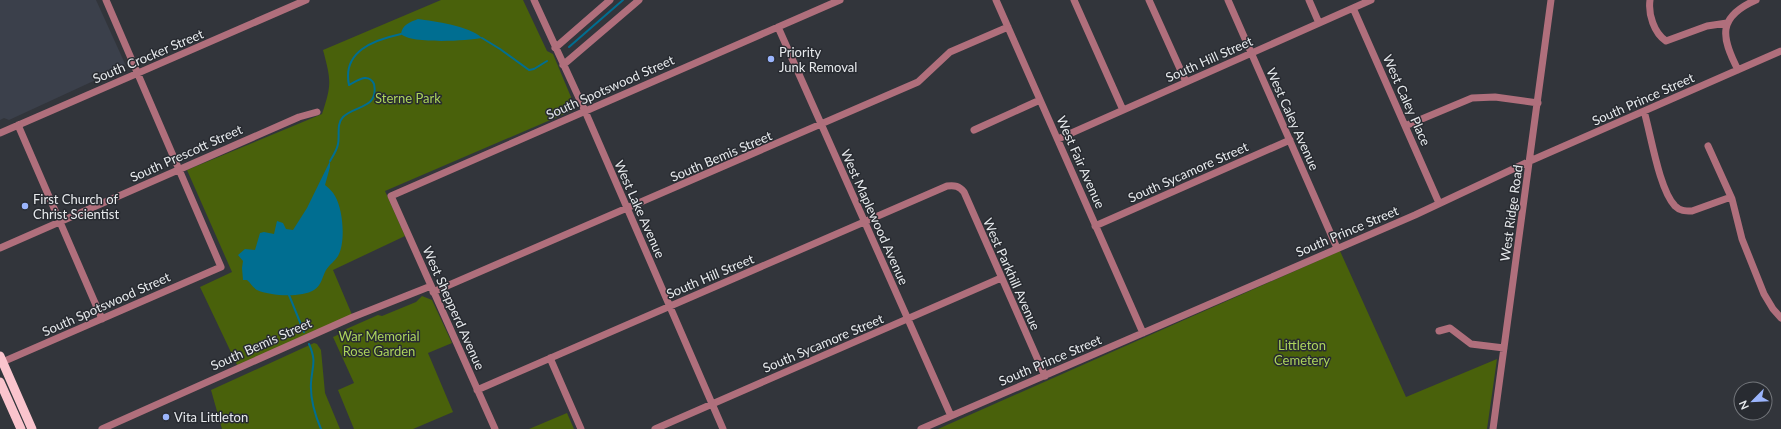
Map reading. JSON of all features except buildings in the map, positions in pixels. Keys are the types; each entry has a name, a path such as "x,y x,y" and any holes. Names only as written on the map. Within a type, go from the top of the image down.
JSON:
{"main road":[{"path":"1,360 32,429"},
{"path":"0,382 21,429"}],"street":[{"path":"106,0 180,169"},
{"name":"West Lake Avenue","path":"534,0 585,111 626,209 723,429"},
{"path":"555,48 610,0"},
{"path":"563,65 639,0"},
{"name":"South Spotswood Street","path":"391,196 840,0"},
{"name":"West Fair Avenue","path":"996,0 1143,333"},
{"path":"1074,0 1124,110"},
{"path":"1149,0 1186,82"},
{"name":"West Caley Avenue","path":"1228,0 1337,248"},
{"path":"1309,0 1319,23"},
{"name":"South Hill Street","path":"1058,139 1371,0"},
{"name":"West Ridge Road","path":"1493,429 1551,0"},
{"path":"1738,70 1726,41 1727,23 1735,12 1756,0"},
{"name":"South Crocker Street","path":"0,133 303,1"},
{"path":"1649,4 1651,18 1658,34 1666,41 1708,26 1727,23"},
{"name":"West Caley Place","path":"1353,8 1439,203"},
{"name":"West Maplewood Avenue","path":"778,27 951,416"},
{"name":"South Bemis Street","path":"102,429 332,326 432,289 822,126 918,82 950,52 1008,27"},
{"name":"South Prince Street","path":"921,429 1337,248 1530,161 1781,51"},
{"path":"1405,126 1472,98 1495,97 1538,103"},
{"path":"974,130 1040,100"},
{"path":"1644,111 1664,184 1676,207 1686,211 1692,211 1731,197"},
{"name":"South Prescott Street","path":"0,248 299,117 317,112"},
{"path":"18,125 102,319"},
{"name":"South Sycamore Street","path":"1095,226 1290,140"},
{"path":"1708,146 1731,197 1744,246 1764,294 1773,309 1781,318"},
{"name":"South Spotswood Street","path":"1,360 102,319 221,267 180,169"},
{"name":"South Hill Street","path":"477,390 947,186 953,185"},
{"name":"West Parkhill Avenue","path":"953,185 960,187 964,192 1044,376"},
{"name":"West Shepperd Avenue","path":"391,196 495,429"},
{"name":"South Sycamore Street","path":"655,429 1001,278"},
{"path":"1440,331 1450,328 1471,344 1504,348"},
{"path":"550,358 581,429"}],"shaded area":[{"path":"0,0 96,0 126,66 9,120 4,118 0,120"}],"green space":[{"name":"Sterne Park","path":"441,0 523,0 547,51 553,54 576,109 385,191 405,236 333,270 353,317 238,367 200,287 232,272 187,170 322,114 329,88 328,68 323,50"},
{"name":"Littleton Cemetery","path":"1340,251 1406,397 1497,359 1487,429 938,429"},
{"name":"War Memorial Rose Garden","path":"422,296 432,300 452,343 428,353 453,412 413,429 354,429 338,390 354,383 333,337 342,333 344,330 378,315 382,316 416,302"},
{"path":"314,343 317,344 321,350 325,393 340,429 222,429 211,390"},
{"path":"567,413 574,429 529,429"}],"water":[{"path":"418,19 461,27 482,38 439,41 416,39 401,34 405,26"},
{"path":"330,161 330,167 325,185 333,193 338,202 342,217 343,234 338,256 326,270 319,286 308,293 277,295 257,290 247,280 243,280 243,261 238,255 245,249 255,250 260,233 264,232 274,234 277,221 283,223 286,229 293,230 307,208"}],"waterway":[{"path":"569,47 623,0"},
{"path":"330,161 335,153 339,141 339,127 341,120 348,113 370,102 375,92 372,80 366,78 362,78 349,85 348,73 350,64 362,49 380,40 401,34"},
{"path":"482,38 529,70 534,69 547,61"},
{"path":"289,295 304,332"},
{"path":"309,344 313,355 311,395 315,413 321,429"}],"place":[{"name":"Priority Junk Removal","path":"771,59"},
{"name":"First Church of Christ Scientist","path":"25,206"},
{"name":"Vita Littleton","path":"166,417"}]}
